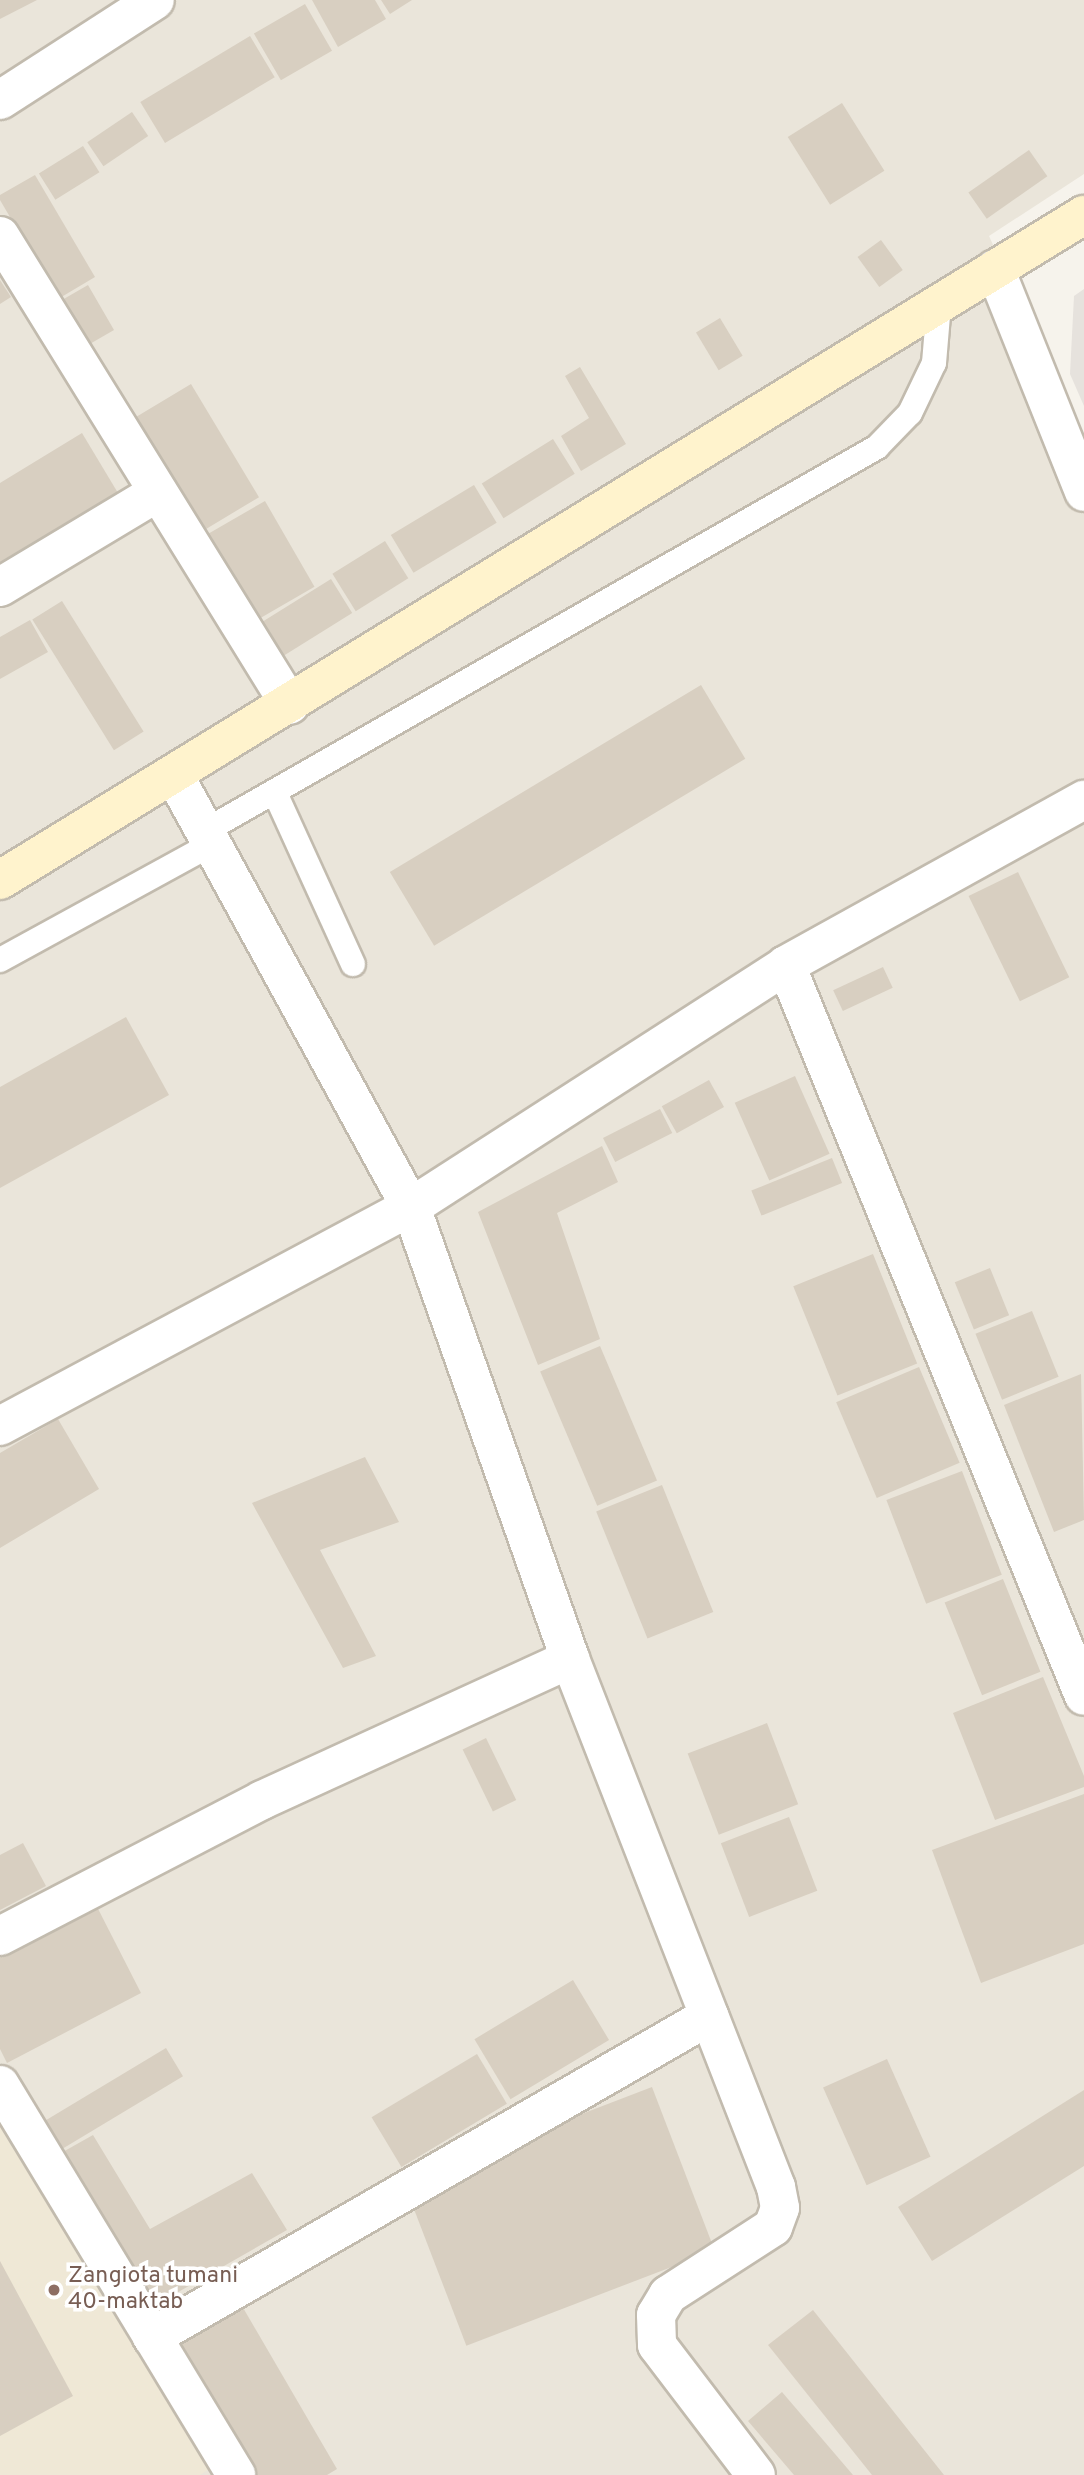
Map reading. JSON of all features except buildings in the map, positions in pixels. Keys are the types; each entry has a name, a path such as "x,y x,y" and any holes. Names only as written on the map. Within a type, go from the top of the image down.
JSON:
{"main road":[{"path":"0,880 290,705 1084,215"}],"street":[{"path":"0,100 155,0"},
{"path":"0,236 290,705"},
{"path":"995,269 1084,492"},
{"path":"0,587 158,492"},
{"path":"174,775 411,1207 569,1659 709,2016 780,2208 773,2227 668,2295 656,2315 657,2345 757,2475"},
{"path":"0,1426 411,1207 786,965 1084,800"},
{"path":"786,965 1084,1696"},
{"path":"0,1936 262,1800 569,1659"},
{"path":"152,2337 709,2016"},
{"path":"0,2085 236,2475"}],"lane":[{"path":"0,960 208,837 275,793 877,447 910,413 934,363 939,304"},
{"path":"275,793 353,964"}],"shaded area":[{"path":"0,0 1084,0 1084,174 989,236 1084,441 1084,2475 0,2475"},
{"path":"1084,289 1084,406 1070,374 1074,296"},
{"name":"Zangiota tumani 40-maktab","path":"0,2115 215,2465 200,2475 0,2475"}],"place":[{"name":"Zangiota tumani 40-maktab","path":"54,2290"}]}
